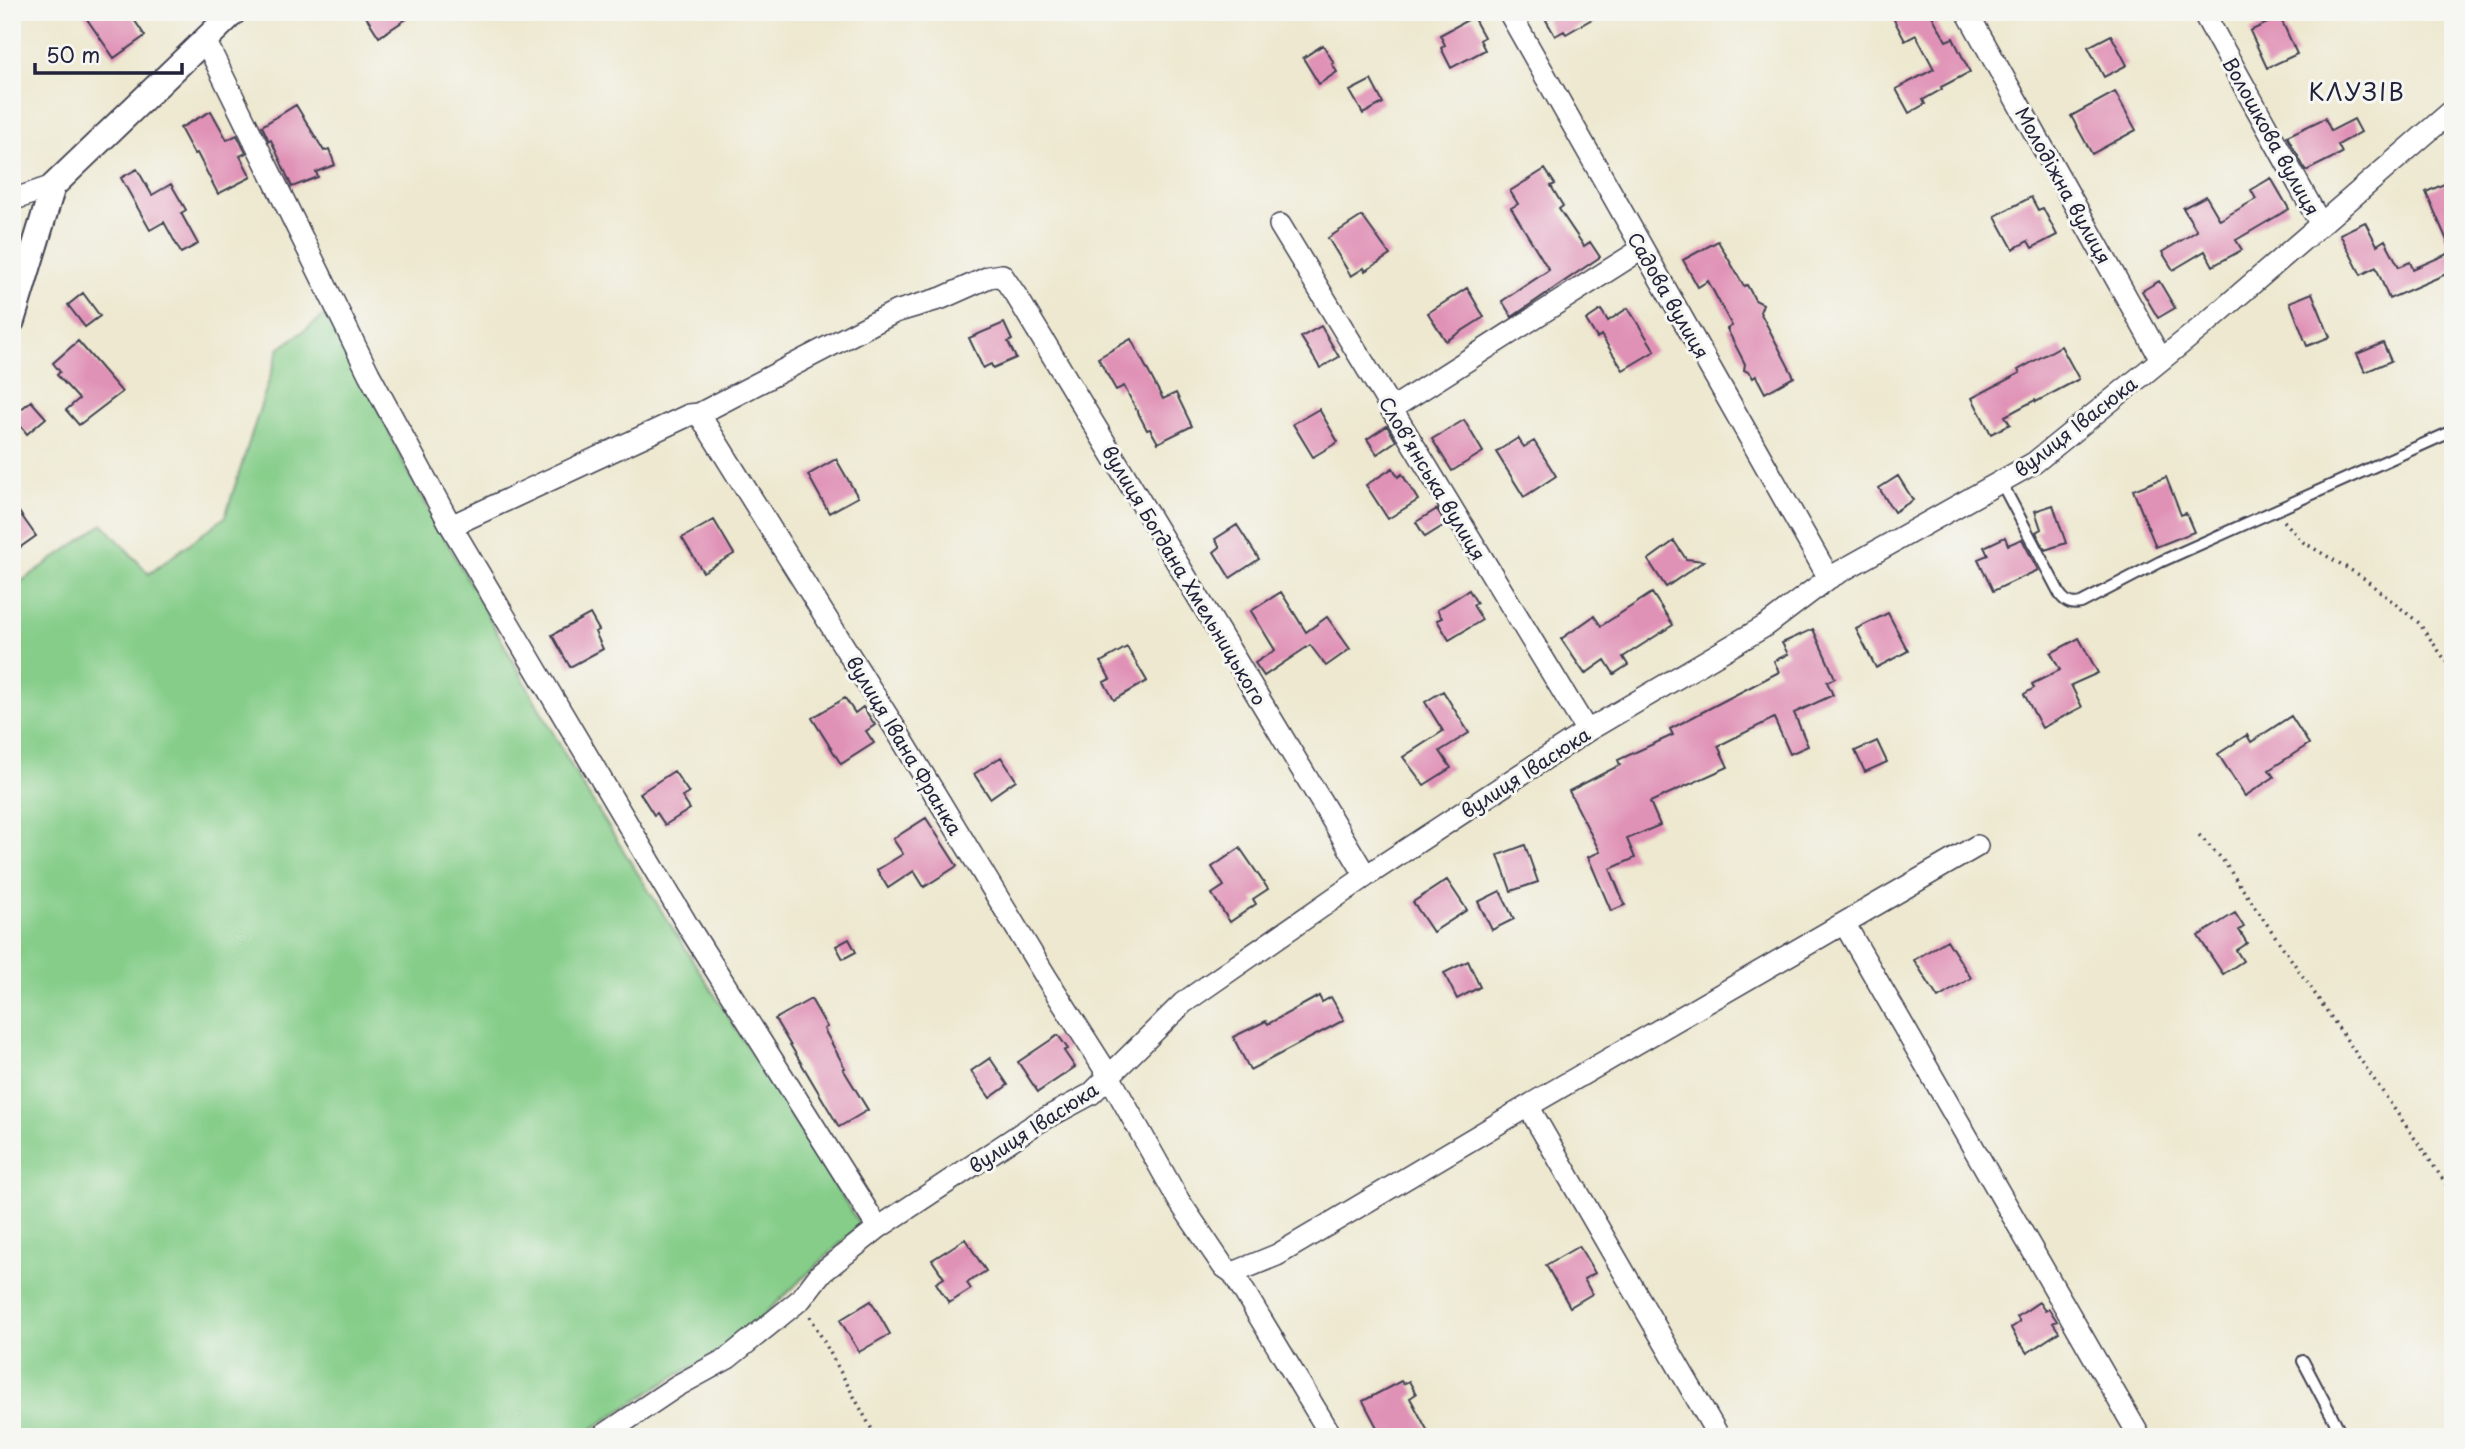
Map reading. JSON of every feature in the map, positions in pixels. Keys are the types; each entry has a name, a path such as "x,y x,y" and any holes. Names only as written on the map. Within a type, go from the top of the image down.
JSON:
{"street":[{"path":"12,200 53,186 234,12"},
{"name":"Садова вулиця","path":"1510,12 1829,578"},
{"name":"Молодіжна вулиця","path":"1967,12 2161,359"},
{"name":"Волошкова вулиця","path":"2203,12 2320,223"},
{"path":"205,40 369,374 451,526 688,926 878,1228"},
{"name":"вулиця Івасюка","path":"601,1437 677,1386 728,1358 801,1299 820,1274 878,1228 1037,1123 1091,1094 1183,1003 1366,876 1587,731 1767,625 1829,578 2034,463 2209,321 2453,110"},
{"path":"12,321 53,186"},
{"name":"Слов'янська вулиця","path":"1280,225 1587,731"},
{"path":"1391,409 1642,249"},
{"name":"вулиця Богдана Хмельницького","path":"699,414 895,312 942,298 989,277 1002,275 1366,876"},
{"path":"451,526 689,415 699,414"},
{"name":"вулиця Івана Франка","path":"699,414 1046,977 1110,1076 1179,1201 1223,1266 1233,1273 1332,1437"},
{"path":"1233,1273 1277,1255 1977,846"},
{"path":"1844,923 2140,1437"},
{"path":"1528,1106 1718,1437"}],"lane":[{"path":"2000,482 2061,596 2066,602 2073,604 2081,603 2160,562 2453,431"},
{"path":"2304,1361 2343,1437"}],"path":[{"path":"2274,510 2304,542 2361,576 2418,623 2453,671"},
{"path":"2199,835 2222,859 2453,1194"},
{"path":"801,1299 876,1437"}],"green space":[{"path":"332,310 407,470 582,785 860,1225 726,1350 675,1376 579,1437 12,1437 12,588 103,524 149,574 225,517 279,349"}],"building":[{"path":"82,12 129,12 145,36 114,58"},
{"path":"363,12 417,12 379,37"},
{"path":"1548,12 1604,12 1566,34 1564,31 1555,36 1546,20 1551,17"},
{"path":"1890,12 1930,12 1946,41 1953,38 1970,72 1941,87 1942,89 1923,100 1925,104 1909,113 1896,89 1934,69 1916,35 1905,41"},
{"path":"1473,17 1484,37 1480,40 1485,50 1451,68 1441,48 1445,45 1440,35"},
{"path":"2280,17 2297,54 2267,68 2250,31"},
{"path":"2111,35 2127,65 2104,77 2088,47"},
{"path":"1323,45 1337,72 1319,84 1303,58"},
{"path":"1371,80 1383,103 1363,114 1350,91"},
{"path":"2115,92 2136,130 2092,154 2071,116"},
{"path":"296,105 324,151 329,149 335,165 316,172 318,177 292,187 262,126"},
{"path":"211,111 227,140 237,135 246,153 240,156 251,177 218,194 197,153 194,154 180,128"},
{"path":"2325,118 2331,131 2354,119 2361,132 2338,145 2342,153 2306,171 2287,136"},
{"path":"137,169 152,195 171,184 186,210 181,213 198,244 181,253 164,222 150,230 121,178"},
{"path":"1545,169 1555,184 1551,186 1563,206 1559,209 1584,246 1590,242 1600,257 1512,317 1502,301 1549,270 1511,208 1518,204 1510,191"},
{"path":"2271,178 2289,209 2236,240 2242,250 2213,266 2205,251 2173,270 2162,252 2197,231 2183,208 2206,196 2220,220 2256,199 2251,190"},
{"path":"2453,180 2453,271 2389,299 2376,267 2361,275 2340,234 2365,222 2377,245 2385,240 2399,267 2410,262 2413,269 2452,252 2426,192"},
{"path":"2031,197 2038,210 2043,208 2057,235 2032,248 2028,241 2013,249 1995,216"},
{"path":"1362,216 1390,255 1365,271 1364,268 1351,276 1328,238"},
{"path":"1718,241 1744,286 1747,285 1755,300 1763,304 1760,312 1794,377 1765,393 1756,376 1753,378 1744,370 1745,364 1727,329 1732,326 1708,281 1698,287 1683,260"},
{"path":"2159,281 2175,308 2158,318 2142,291"},
{"path":"1467,288 1484,317 1446,341 1428,313"},
{"path":"83,293 100,316 85,327 68,305"},
{"path":"2312,293 2330,337 2307,346 2290,302"},
{"path":"1628,308 1655,351 1623,370 1601,335 1597,338 1586,320 1601,310 1608,321"},
{"path":"1004,323 1012,340 1008,342 1016,358 993,368 991,364 983,368 969,338"},
{"path":"1321,326 1339,357 1320,368 1301,337"},
{"path":"1131,339 1163,399 1176,393 1192,426 1158,443 1150,429 1147,430 1124,386 1116,390 1098,358"},
{"path":"78,341 122,392 79,425 66,410 79,399 57,375 60,372 53,363"},
{"path":"2383,343 2391,361 2365,372 2357,354"},
{"path":"2061,346 2079,379 2005,416 2010,424 1991,434 1972,398 2020,373 2018,370"},
{"path":"31,401 46,418 27,434 13,416"},
{"path":"1319,409 1338,442 1313,457 1293,424"},
{"path":"1464,420 1483,452 1452,471 1432,439"},
{"path":"1387,426 1396,441 1377,454 1367,439"},
{"path":"1518,438 1524,447 1534,441 1556,476 1524,497 1496,452"},
{"path":"836,459 858,497 829,513 808,475"},
{"path":"1393,468 1398,477 1402,474 1418,500 1388,519 1366,485"},
{"path":"1898,476 1913,500 1894,512 1879,488"},
{"path":"2166,477 2181,515 2186,513 2194,532 2156,547 2133,490"},
{"path":"12,502 36,536 12,553"},
{"path":"2053,505 2066,543 2045,550 2036,532 2041,529 2035,511"},
{"path":"1437,509 1446,524 1425,537 1416,522"},
{"path":"714,520 734,554 703,572 682,538"},
{"path":"1237,525 1259,559 1230,578 1214,552 1220,547 1215,539"},
{"path":"2005,537 2008,545 2022,539 2038,570 1993,591 1978,559 1988,555 1984,547"},
{"path":"1674,541 1686,559 1704,561 1666,587 1648,560"},
{"path":"1469,590 1477,603 1473,605 1482,620 1449,640 1437,620 1442,618 1437,610"},
{"path":"1281,592 1306,632 1327,617 1350,649 1326,666 1310,645 1264,676 1255,663 1275,650 1251,611"},
{"path":"1652,593 1673,625 1623,657 1628,665 1614,674 1605,660 1585,674 1561,639 1594,616 1601,626"},
{"path":"1888,613 1908,651 1876,668 1856,629"},
{"path":"590,614 599,630 595,632 603,649 570,667 552,635"},
{"path":"1813,629 1835,678 1827,682 1833,695 1794,713 1808,746 1790,754 1774,718 1718,746 1728,767 1650,802 1660,825 1627,839 1635,858 1610,869 1625,905 1611,911 1588,857 1600,852 1569,791 1620,765 1618,760 1673,735 1670,729 1779,672 1774,661 1788,654 1782,643"},
{"path":"2079,638 2098,673 2071,685 2082,707 2042,728 2024,694 2034,688 2032,684 2060,670 2051,653"},
{"path":"1127,647 1147,681 1114,700 1104,682 1110,679 1101,662"},
{"path":"1443,691 1469,733 1440,751 1451,768 1424,785 1403,757 1443,731 1425,702"},
{"path":"845,698 855,713 863,707 875,725 866,731 874,743 841,764 812,718"},
{"path":"2291,716 2309,744 2269,770 2274,777 2245,796 2218,754 2247,735 2251,742"},
{"path":"1877,741 1887,762 1865,772 1855,751"},
{"path":"1001,757 1016,780 990,798 974,774"},
{"path":"674,771 689,793 682,797 690,809 665,825 657,813 654,815 640,793"},
{"path":"926,818 957,866 924,887 914,871 888,888 877,870 903,854 893,839"},
{"path":"1525,845 1538,882 1511,891 1498,855"},
{"path":"1240,848 1268,889 1253,899 1256,904 1230,922 1212,894 1224,886 1212,867"},
{"path":"1447,880 1467,910 1433,932 1413,902"},
{"path":"1500,891 1514,919 1492,930 1478,902"},
{"path":"2235,913 2244,927 2239,930 2247,943 2236,950 2243,961 2223,974 2198,936"},
{"path":"849,939 856,952 843,959 836,946"},
{"path":"1947,940 1971,978 1938,998 1914,960"},
{"path":"1468,961 1480,987 1457,999 1444,973"},
{"path":"1319,996 1322,1002 1331,997 1344,1020 1250,1070 1233,1037 1266,1021 1268,1024"},
{"path":"811,999 827,1027 824,1029 845,1068 843,1069 868,1110 839,1127 775,1019"},
{"path":"1058,1035 1068,1049 1064,1051 1075,1067 1038,1092 1018,1062"},
{"path":"990,1058 1008,1085 990,1098 971,1071"},
{"path":"965,1239 986,1271 967,1283 971,1289 949,1303 936,1283 944,1278 932,1260"},
{"path":"1579,1246 1595,1273 1584,1279 1592,1294 1570,1307 1546,1265"},
{"path":"871,1301 890,1334 859,1352 840,1320"},
{"path":"2039,1302 2045,1311 2049,1309 2057,1321 2053,1323 2059,1332 2027,1353 2011,1328 2020,1322 2017,1317"},
{"path":"1401,1381 1403,1384 1409,1381 1416,1394 1410,1398 1431,1437 1382,1437 1363,1401"}],"district":[{"name":"КЛУЗІВ","path":"2357,91"}]}
